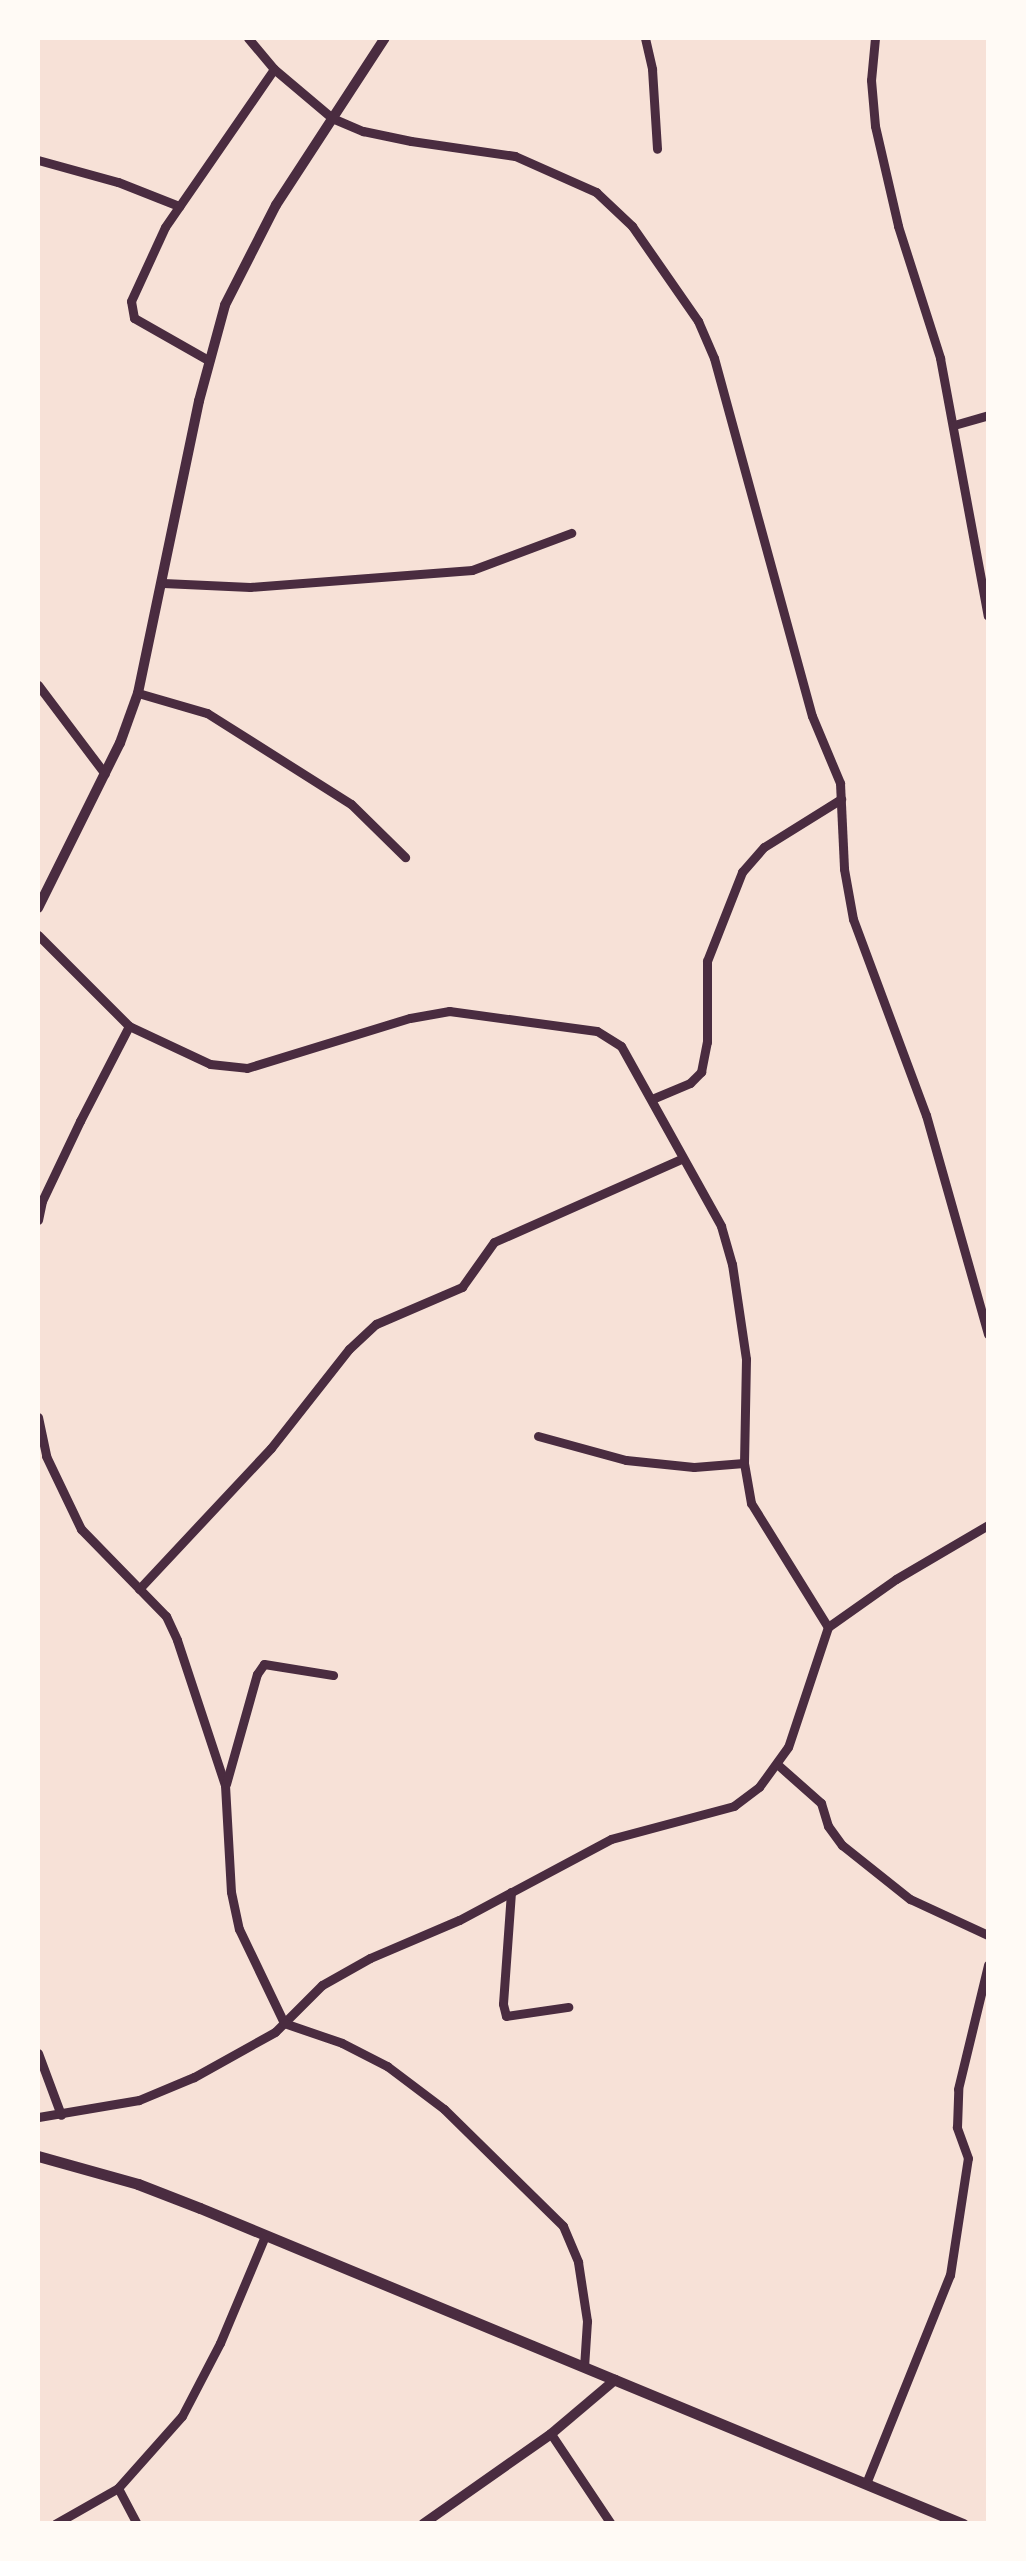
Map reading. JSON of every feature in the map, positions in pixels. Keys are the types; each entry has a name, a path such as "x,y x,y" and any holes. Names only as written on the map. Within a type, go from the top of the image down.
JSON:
{"main road":[{"path":"38,2156 138,2184 867,2481 963,2524"}],"street":[{"path":"248,38 274,69 332,118 364,131 411,142 516,156 596,192 632,226 698,321 714,358 803,688 832,755 841,799 844,869 853,919 926,1115 988,1334"},
{"path":"38,908 105,774 138,692 208,360 225,305 247,258 385,38"},
{"path":"645,38 652,69 657,149"},
{"path":"875,38 871,80 875,126 898,226 940,358 988,616"},
{"path":"208,360 134,318 130,310 158,242 179,206 274,69"},
{"path":"38,160 118,182 179,206"},
{"path":"954,425 988,415"},
{"path":"163,583 250,587 472,570 572,533"},
{"path":"38,685 105,774"},
{"path":"138,692 207,713 351,804 406,858"},
{"path":"652,1100 690,1083 701,1072 706,1042 707,961 742,872 764,847 841,799"},
{"path":"38,935 129,1026 210,1064 247,1068 410,1018 474,1012 610,1036 634,1062 681,1159 721,1226 732,1264 748,1387 744,1463 757,1518 823,1612 828,1627"},
{"path":"38,1220 40,1199 129,1026"},
{"path":"138,1589 270,1448 349,1349 376,1324 462,1286 494,1242 681,1159"},
{"path":"38,1417 46,1456 81,1529 166,1616 178,1640 225,1785 231,1892 239,1929 284,2023 342,2043 387,2066 444,2109 563,2226 578,2262 587,2321 584,2367"},
{"path":"538,1436 626,1460 694,1468 744,1463"},
{"path":"38,2117 139,2100 254,2046 339,1974 611,1839 734,1806 759,1788 788,1747 828,1627 896,1579 988,1525"},
{"path":"225,1785 257,1674 264,1664 333,1675"},
{"path":"777,1764 821,1803 828,1826 842,1845 910,1898 988,1934"},
{"path":"510,1892 503,2004 506,2016 568,2007"},
{"path":"867,2481 950,2275 968,2158 957,2127 958,2090 988,1966"},
{"path":"38,2052 61,2115"},
{"path":"55,2524 118,2488 182,2416 220,2343 265,2236"},
{"path":"423,2524 551,2434 616,2380"},
{"path":"551,2434 611,2524"},
{"path":"118,2488 137,2524"}]}
